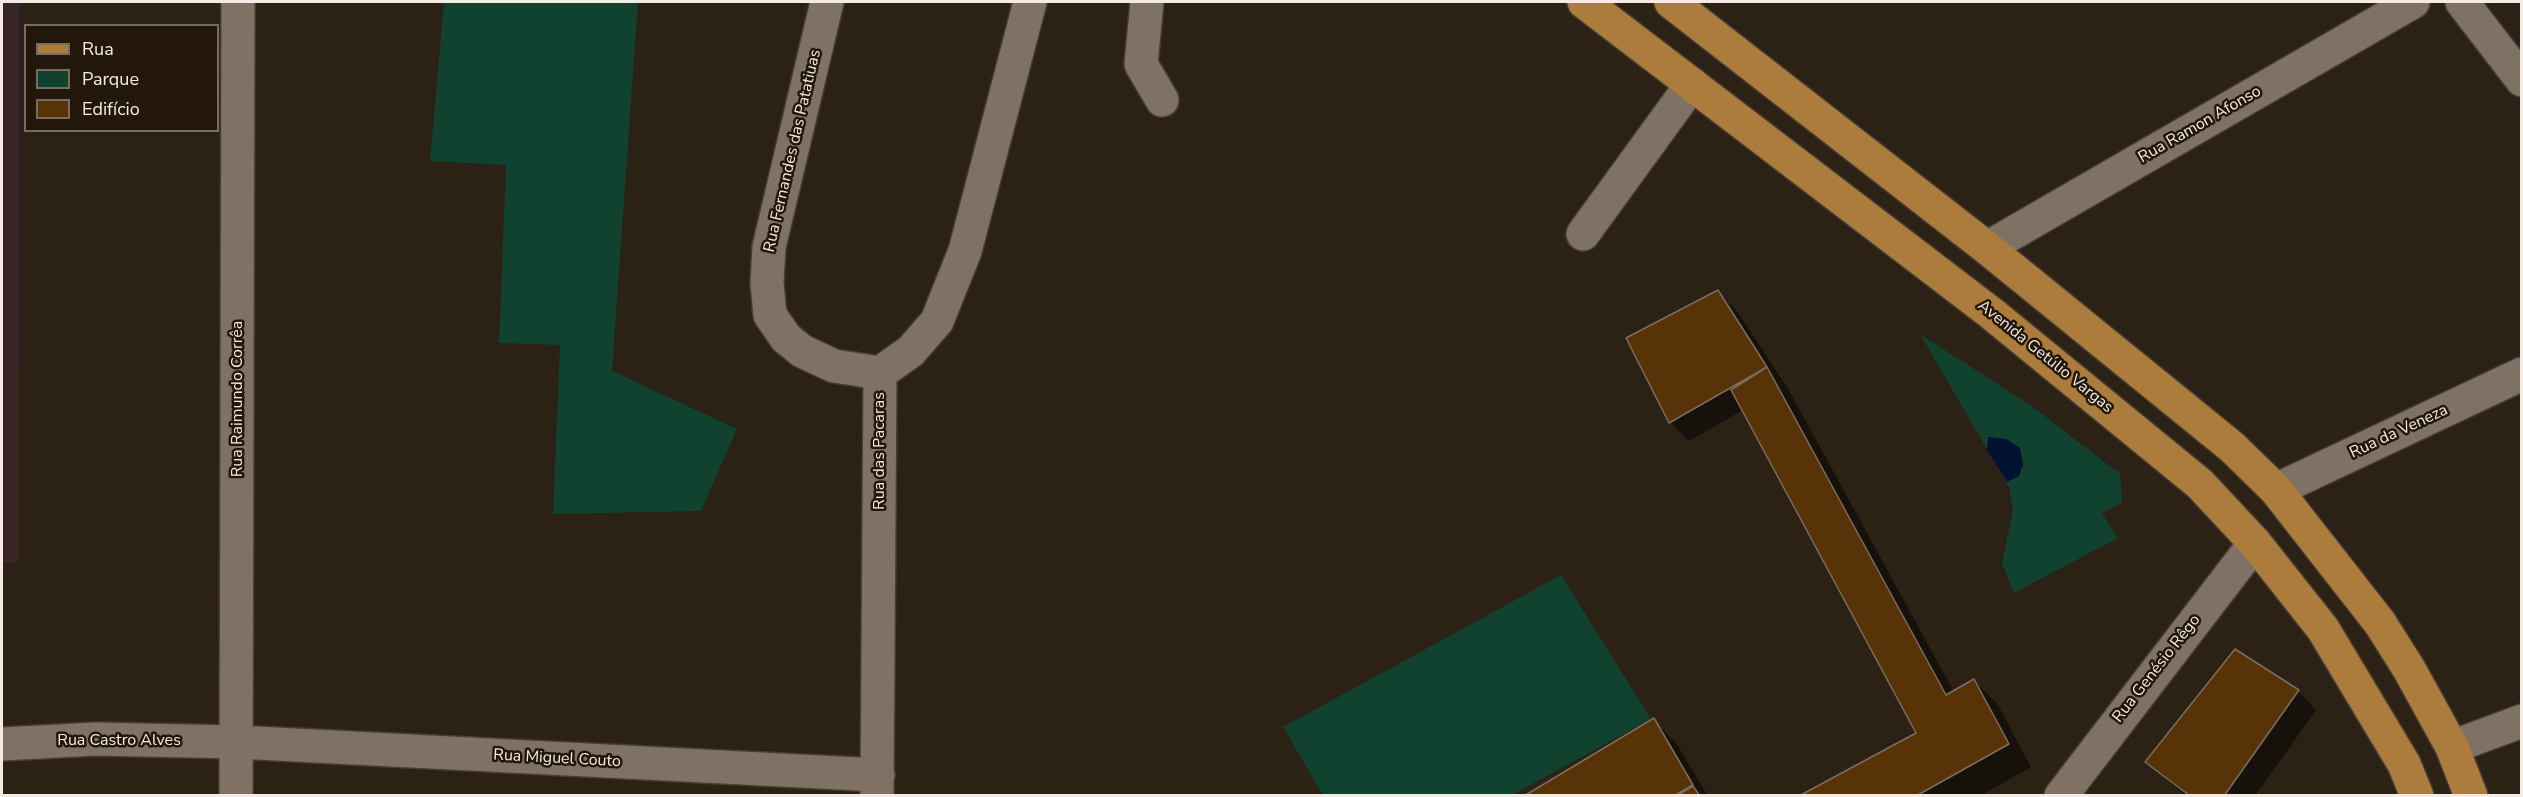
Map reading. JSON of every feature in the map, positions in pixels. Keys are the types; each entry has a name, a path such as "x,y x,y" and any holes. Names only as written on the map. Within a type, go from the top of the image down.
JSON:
{"main road":[{"name":"Avenida Getúlio Vargas","path":"1584,2 2000,320 2200,483 2255,543 2323,629 2404,764 2417,795"},
{"path":"1671,2 1987,248 2232,447 2276,490 2380,623 2409,669 2451,747 2471,795"}],"street":[{"name":"Rua Raimundo Corrêa","path":"236,795 238,2"},
{"name":"Rua Fernandes das Patatiuas","path":"827,2 769,247 767,283 770,315 786,338 801,351 834,366 880,373"},
{"name":"Rua das Pacaras","path":"878,785 880,373 911,351 937,321 965,251 1030,2"},
{"path":"1147,2 1141,64 1162,100"},
{"name":"Rua Ramon Afonso","path":"1987,248 2414,2"},
{"path":"2462,2 2522,80"},
{"path":"1583,234 1692,84"},
{"name":"Rua da Veneza","path":"2276,490 2522,375"},
{"name":"Rua Genésio Rêgo","path":"2061,795 2255,543"},
{"path":"2451,747 2522,721"},
{"name":"Rua Castro Alves","path":"2,744 96,739 237,742"},
{"name":"Rua Miguel Couto","path":"237,742 878,785"}],"shaded area":[{"path":"2,2 19,2 18,563 2,562"}],"green space":[{"path":"444,2 638,2 612,371 737,429 701,511 553,514 560,345 499,343 506,165 430,161"},
{"path":"1920,334 2033,407 2120,474 2122,502 2102,513 2118,538 2014,593 2002,563 2013,510 2009,487"},
{"path":"1561,575 1651,719 1512,795 1323,795 1283,727"}],"water":[{"path":"1988,437 2006,439 2020,448 2023,464 2019,476 2007,482 1987,450"}],"building":[{"path":"1718,290 1767,367 1669,423 1626,338"},
{"path":"1767,367 1946,695 1974,679 2009,744 1916,796 1799,796 1916,733 1731,390"},
{"path":"2235,649 2299,690 2224,796 2190,796 2145,762"},
{"path":"1654,718 1693,785 1674,796 1524,796"},
{"path":"1693,786 1700,796 1676,796"}]}
